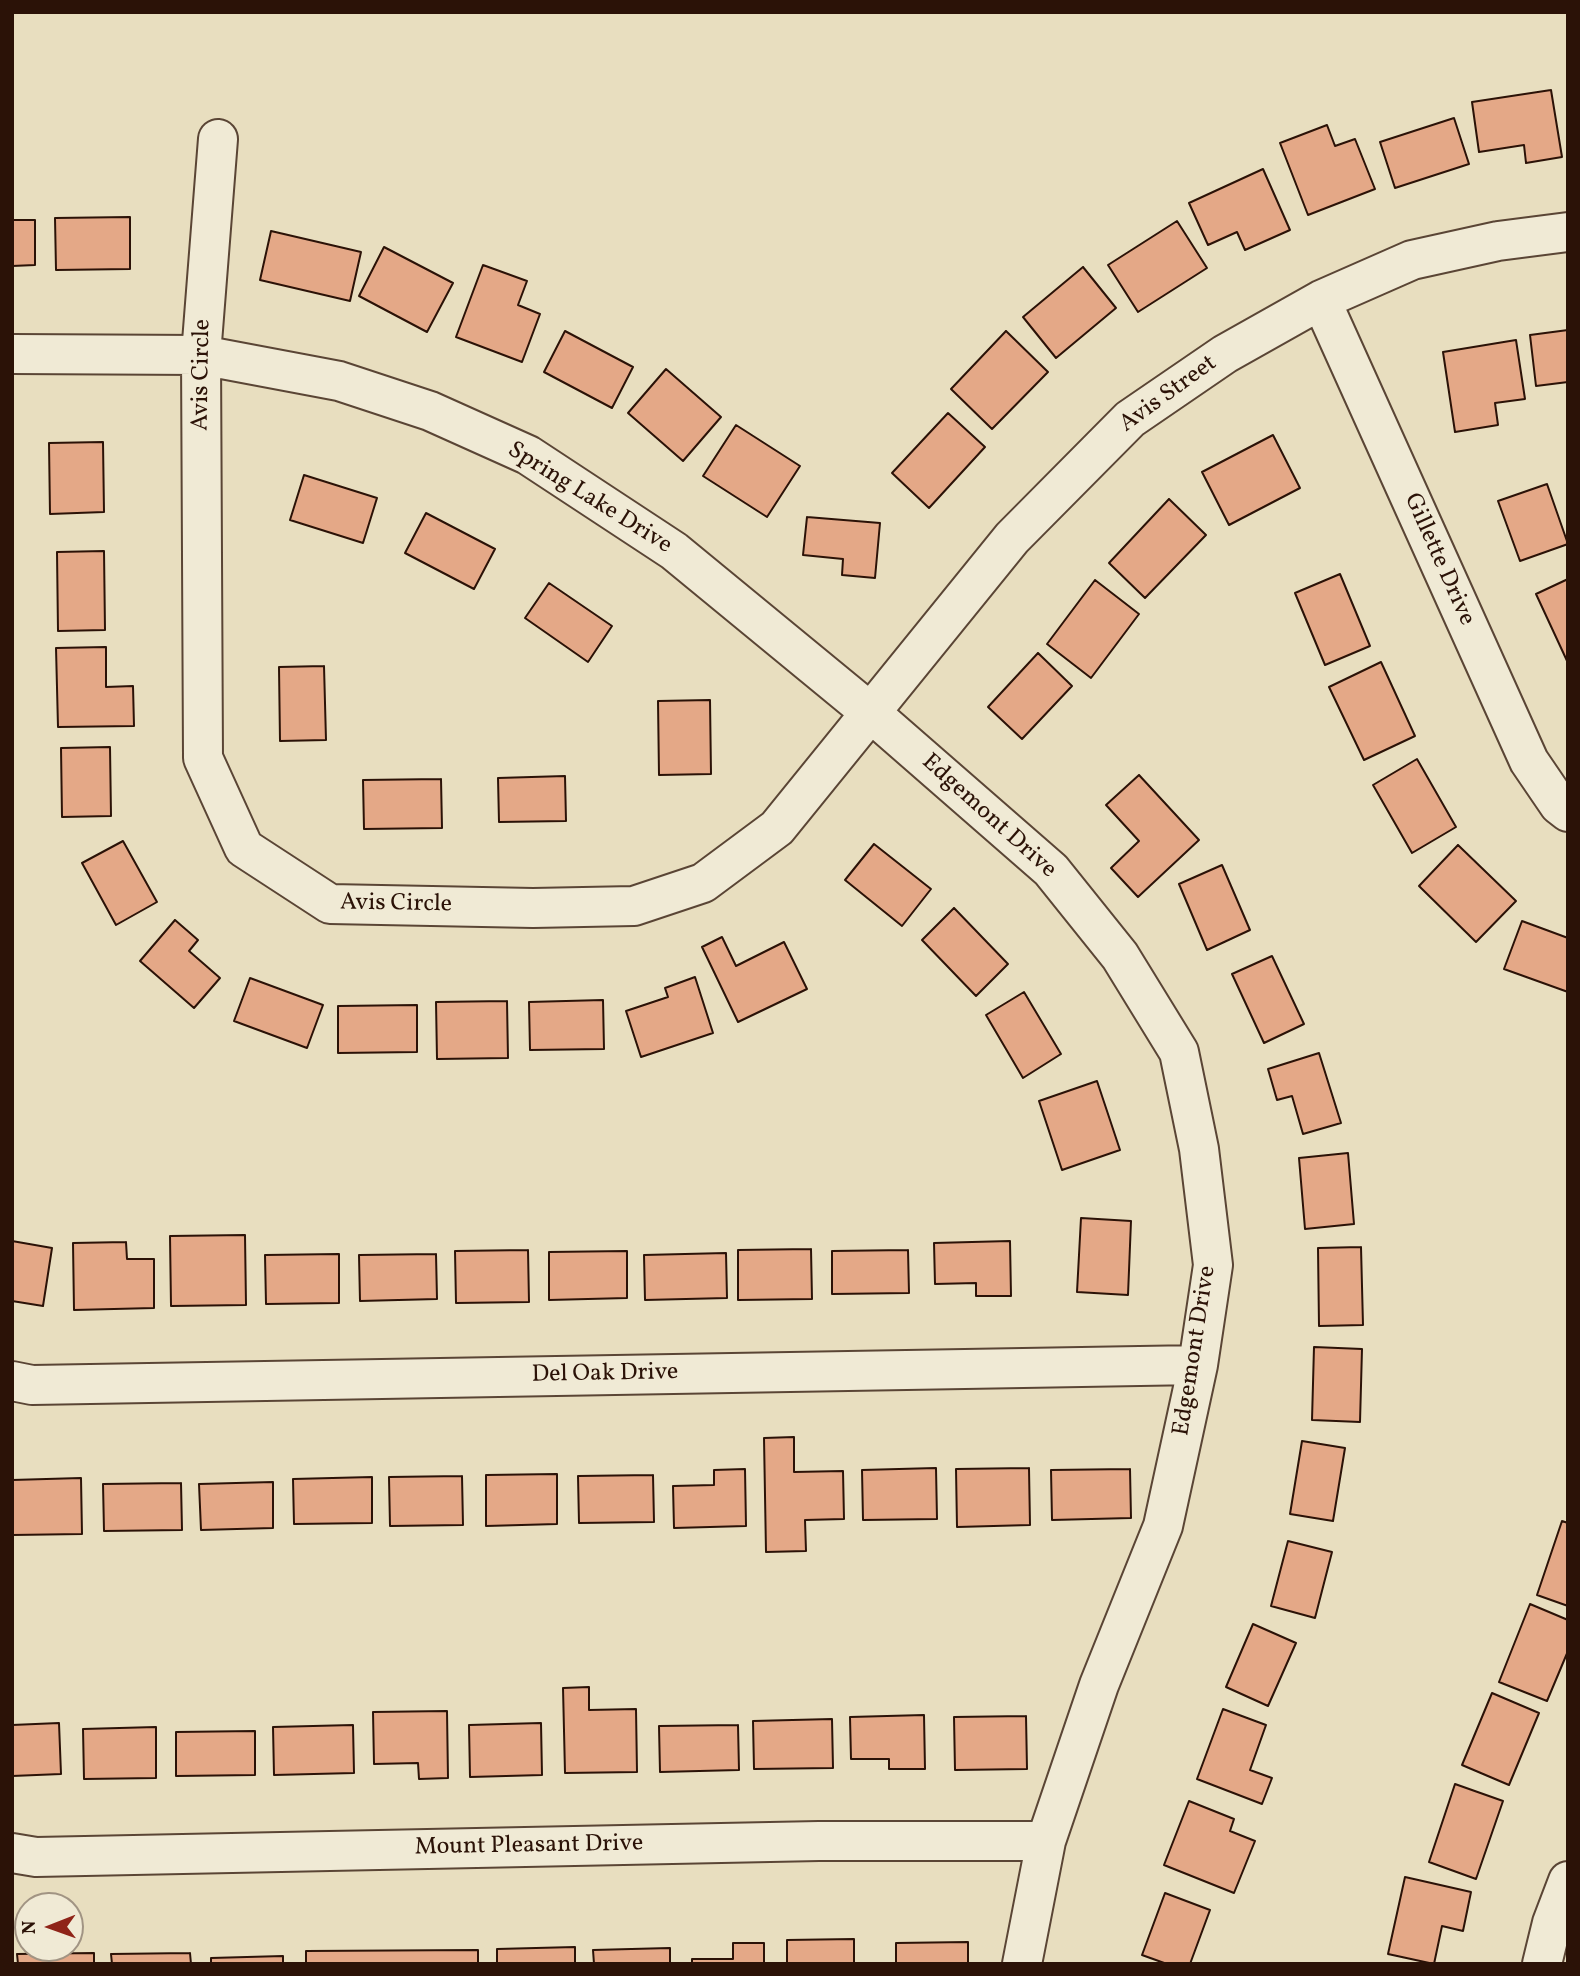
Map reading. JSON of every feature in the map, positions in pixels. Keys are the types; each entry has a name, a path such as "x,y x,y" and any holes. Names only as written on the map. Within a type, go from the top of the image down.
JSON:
{"street":[{"name":"Avis Circle","path":"218,139 201,355 203,758 244,848 330,904 533,908 634,906 703,883 777,828 872,713"},
{"name":"Avis Street","path":"872,713 1012,538 1130,419 1225,354 1321,300 1412,260 1498,241 1568,232"},
{"name":"Gillette Drive","path":"1321,300 1529,761 1559,806 1568,813"},
{"name":"Spring Lake Drive","path":"12,354 201,355 339,380 430,411 528,455 674,551 872,713"},
{"name":"Edgemont Drive","path":"872,713 1051,870 1120,956 1179,1052 1199,1149 1213,1265 1198,1364 1163,1526 1099,1685 1046,1840 1022,1964"},
{"name":"Del Oak Drive","path":"12,1381 32,1385 1198,1364"},
{"name":"Mount Pleasant Drive","path":"12,1853 36,1857 805,1841 1046,1840"},
{"path":"1542,1964 1552,1923 1568,1881"}],"building":[{"path":"1551,90 1562,157 1526,163 1524,145 1479,152 1472,102"},
{"path":"1454,118 1469,164 1395,188 1380,142"},
{"path":"1327,125 1335,146 1355,139 1375,189 1308,215 1280,143"},
{"path":"1263,169 1290,230 1245,250 1237,232 1208,245 1189,203"},
{"path":"130,217 130,269 56,270 55,218"},
{"path":"12,220 35,220 35,265 12,266"},
{"path":"1177,221 1207,268 1138,312 1108,265"},
{"path":"271,231 361,252 350,301 260,280"},
{"path":"384,247 453,283 427,332 359,296"},
{"path":"483,265 527,281 518,305 540,314 522,362 456,337"},
{"path":"1083,267 1116,308 1056,358 1023,317"},
{"path":"1568,330 1568,382 1536,386 1530,335"},
{"path":"565,331 633,367 612,408 544,372"},
{"path":"1006,331 1048,372 992,429 951,389"},
{"path":"1516,340 1525,399 1495,403 1498,425 1455,432 1443,352"},
{"path":"666,369 721,417 683,461 628,413"},
{"path":"948,413 985,447 929,508 892,473"},
{"path":"736,425 800,466 767,517 703,476"},
{"path":"1273,435 1300,488 1229,525 1202,472"},
{"path":"103,442 104,512 50,514 49,443"},
{"path":"304,475 377,498 363,543 290,520"},
{"path":"1547,484 1568,544 1520,561 1498,501"},
{"path":"1169,499 1206,535 1145,598 1109,563"},
{"path":"426,513 495,549 474,589 405,553"},
{"path":"807,517 880,523 875,578 842,575 843,559 803,555"},
{"path":"104,551 105,630 58,631 57,552"},
{"path":"1340,574 1370,646 1325,665 1295,593"},
{"path":"1568,579 1568,663 1536,594"},
{"path":"1095,580 1139,614 1091,678 1047,644"},
{"path":"549,583 612,626 588,662 525,618"},
{"path":"106,647 106,687 133,686 134,726 58,727 56,648"},
{"path":"1038,653 1072,686 1022,739 988,707"},
{"path":"1381,662 1415,736 1364,760 1329,687"},
{"path":"324,666 326,740 280,741 279,667"},
{"path":"710,700 711,774 659,775 658,701"},
{"path":"110,747 111,816 62,817 61,748"},
{"path":"1417,759 1456,827 1412,853 1373,785"},
{"path":"1139,775 1199,840 1138,897 1111,868 1139,841 1106,805"},
{"path":"565,776 566,821 499,822 498,778"},
{"path":"441,779 442,828 364,829 363,780"},
{"path":"123,841 157,902 116,925 82,863"},
{"path":"874,844 931,889 902,926 845,880"},
{"path":"1458,845 1516,901 1476,942 1419,886"},
{"path":"1222,865 1250,930 1207,950 1179,884"},
{"path":"954,908 1008,964 976,996 922,940"},
{"path":"175,920 198,940 189,951 220,978 194,1008 140,961"},
{"path":"1522,921 1568,938 1568,992 1504,969"},
{"path":"722,937 736,966 784,942 807,989 738,1022 702,947"},
{"path":"1272,956 1304,1024 1264,1043 1232,974"},
{"path":"695,977 713,1033 641,1057 626,1011 668,997 665,988"},
{"path":"250,978 323,1005 307,1048 234,1021"},
{"path":"1024,992 1061,1054 1023,1078 986,1015"},
{"path":"603,1000 604,1049 530,1050 529,1002"},
{"path":"507,1001 508,1058 437,1059 436,1002"},
{"path":"417,1005 417,1052 338,1053 338,1006"},
{"path":"1319,1053 1341,1123 1303,1134 1292,1096 1277,1100 1268,1069"},
{"path":"1097,1081 1120,1150 1062,1170 1039,1101"},
{"path":"1348,1153 1354,1224 1305,1229 1299,1158"},
{"path":"1081,1218 1131,1221 1128,1295 1077,1292"},
{"path":"245,1235 246,1305 171,1306 170,1236"},
{"path":"12,1241 52,1248 43,1306 12,1301"},
{"path":"1010,1241 1011,1296 976,1296 976,1283 935,1284 934,1243"},
{"path":"126,1242 127,1259 154,1259 154,1308 74,1310 73,1243"},
{"path":"1361,1247 1363,1325 1319,1326 1318,1248"},
{"path":"811,1249 812,1299 738,1300 738,1250"},
{"path":"528,1250 529,1302 456,1303 455,1251"},
{"path":"908,1250 909,1293 832,1294 832,1251"},
{"path":"627,1251 627,1298 549,1300 549,1252"},
{"path":"726,1253 727,1298 645,1300 644,1255"},
{"path":"339,1254 339,1303 266,1304 265,1255"},
{"path":"436,1254 437,1299 360,1301 359,1255"},
{"path":"1314,1347 1362,1349 1360,1422 1312,1420"},
{"path":"794,1437 794,1472 843,1471 844,1519 805,1520 806,1551 766,1552 764,1438"},
{"path":"1302,1441 1345,1448 1333,1521 1290,1514"},
{"path":"936,1468 937,1519 863,1520 862,1470"},
{"path":"1029,1468 1030,1525 957,1527 956,1469"},
{"path":"745,1469 746,1526 674,1528 673,1486 714,1485 714,1470"},
{"path":"1130,1469 1131,1518 1052,1520 1051,1470"},
{"path":"557,1474 557,1524 486,1526 486,1475"},
{"path":"653,1475 654,1522 579,1523 578,1476"},
{"path":"462,1476 463,1525 390,1526 389,1477"},
{"path":"372,1477 372,1523 294,1524 293,1479"},
{"path":"81,1478 82,1534 12,1535 12,1480"},
{"path":"273,1482 273,1528 201,1530 199,1484"},
{"path":"181,1483 182,1530 104,1531 103,1484"},
{"path":"1562,1521 1568,1523 1568,1606 1537,1595"},
{"path":"1288,1541 1332,1552 1315,1618 1271,1606"},
{"path":"1530,1604 1568,1620 1568,1651 1547,1701 1499,1682"},
{"path":"1253,1624 1296,1643 1268,1706 1226,1687"},
{"path":"589,1687 589,1710 636,1709 637,1772 565,1773 563,1688"},
{"path":"1492,1693 1539,1713 1509,1785 1462,1765"},
{"path":"1223,1709 1266,1725 1250,1770 1272,1778 1262,1804 1197,1779"},
{"path":"447,1711 448,1778 419,1779 418,1763 374,1764 373,1712"},
{"path":"924,1715 925,1769 889,1769 889,1759 851,1759 850,1717"},
{"path":"1026,1716 1027,1769 955,1770 954,1717"},
{"path":"832,1719 833,1768 754,1769 753,1721"},
{"path":"59,1723 61,1774 12,1776 12,1725"},
{"path":"541,1723 542,1775 470,1777 469,1725"},
{"path":"353,1725 354,1773 274,1775 273,1727"},
{"path":"738,1725 739,1770 660,1772 659,1726"},
{"path":"156,1727 156,1778 84,1779 83,1729"},
{"path":"255,1731 255,1775 176,1776 176,1732"},
{"path":"1455,1784 1503,1801 1476,1879 1429,1862"},
{"path":"1189,1801 1234,1819 1230,1831 1255,1841 1234,1893 1164,1865"},
{"path":"1405,1877 1471,1892 1463,1931 1442,1926 1434,1964 1388,1954"},
{"path":"1165,1893 1210,1910 1190,1964 1167,1964 1142,1955"},
{"path":"854,1939 854,1964 787,1964 787,1940"},
{"path":"968,1942 968,1964 896,1964 896,1943"},
{"path":"733,1943 764,1943 764,1964 692,1964 692,1959 733,1959"},
{"path":"575,1947 575,1964 497,1964 497,1949"},
{"path":"670,1948 670,1964 594,1964 593,1950"},
{"path":"478,1950 478,1964 306,1964 306,1951"},
{"path":"84,1953 94,1953 94,1964 18,1964 84,1962"},
{"path":"190,1953 191,1964 112,1964 111,1954"},
{"path":"283,1956 283,1964 211,1964 211,1958"}]}
